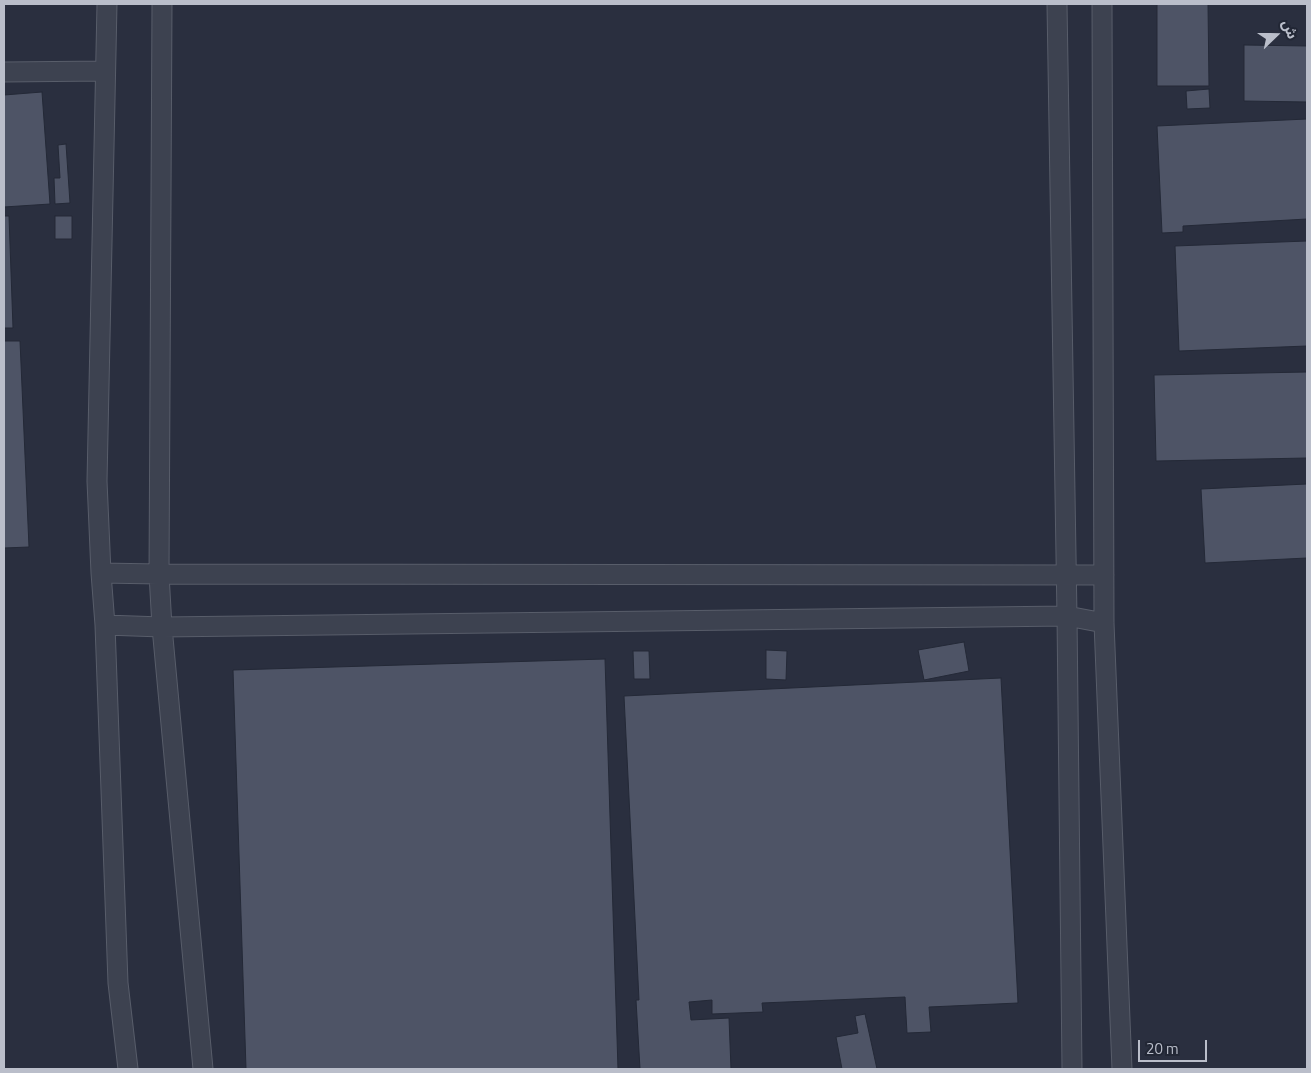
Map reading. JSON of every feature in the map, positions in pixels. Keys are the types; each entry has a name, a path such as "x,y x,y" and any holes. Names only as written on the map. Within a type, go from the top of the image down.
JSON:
{"street":[{"path":"106,4 97,481 105,625 118,983 128,1069"},
{"path":"162,4 159,574 162,627 203,1069"},
{"path":"1057,4 1072,1069"},
{"path":"1102,4 1104,623 1122,1069"},
{"path":"4,72 105,71"},
{"path":"101,573 1104,576"},
{"path":"105,625 162,627 1067,616 1104,623"}],"building":[{"path":"1157,4 1208,4 1209,86 1157,86"},
{"path":"1244,45 1307,46 1307,102 1244,101"},
{"path":"1209,89 1210,108 1187,109 1186,91"},
{"path":"42,92 50,204 4,207 4,95"},
{"path":"1307,119 1307,219 1183,226 1183,232 1162,233 1157,126"},
{"path":"66,144 70,203 55,204 54,178 60,178 58,145"},
{"path":"4,216 9,216 13,328 4,328"},
{"path":"55,216 72,216 72,239 55,239"},
{"path":"1307,241 1307,346 1179,351 1175,246"},
{"path":"4,341 20,341 29,547 4,548"},
{"path":"1307,372 1307,458 1156,461 1154,375"},
{"path":"1307,484 1307,558 1205,563 1201,489"},
{"path":"964,642 969,671 924,680 918,650"},
{"path":"766,650 787,651 786,680 766,679"},
{"path":"633,651 649,651 650,679 634,679"},
{"path":"605,659 618,1069 246,1069 233,670"},
{"path":"1001,678 1018,1003 929,1007 931,1032 907,1033 905,997 762,1003 763,1012 712,1014 712,1000 689,1002 691,1020 729,1018 731,1069 640,1069 636,1000 639,1000 624,696"},
{"path":"865,1014 877,1069 842,1069 836,1037 858,1033 855,1016"}]}
